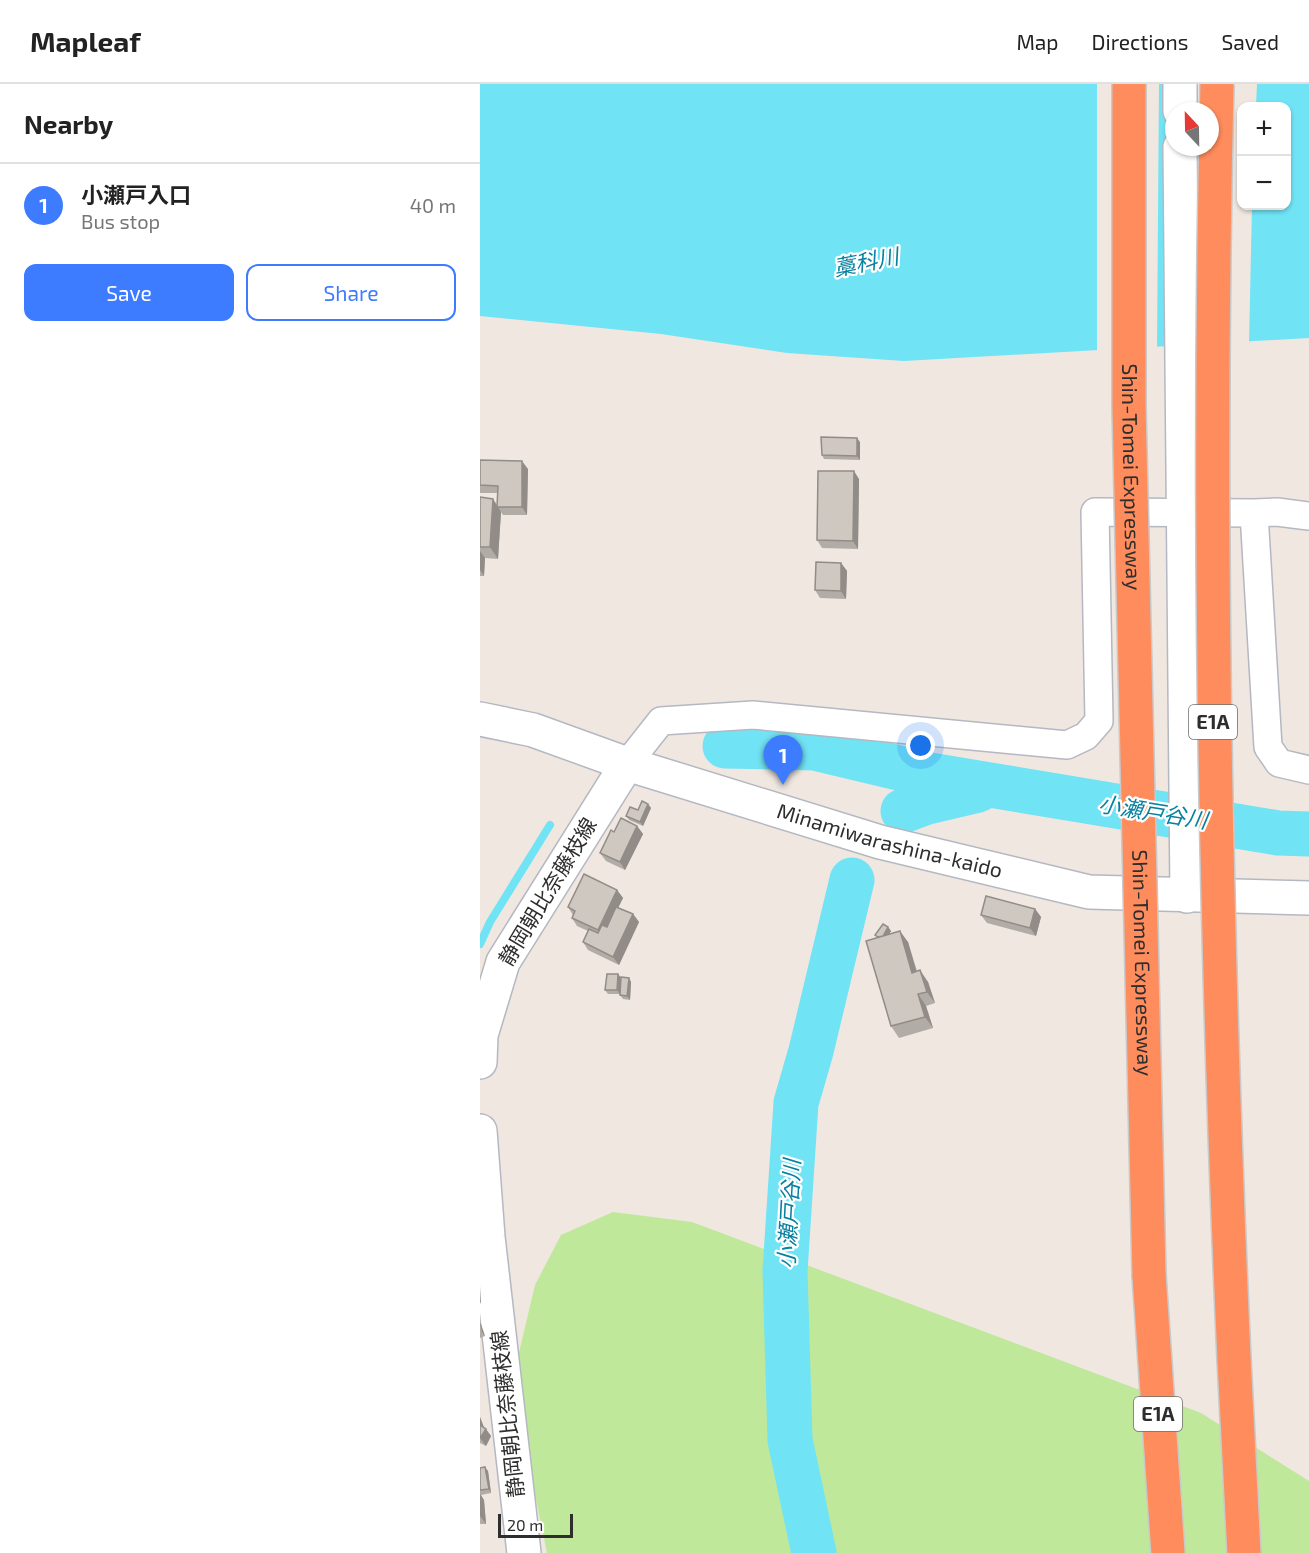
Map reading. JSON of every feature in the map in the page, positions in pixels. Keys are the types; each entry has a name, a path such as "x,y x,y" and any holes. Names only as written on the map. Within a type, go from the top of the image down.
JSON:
{"highway":[{"name":"Shin-Tomei Expressway","path":"1129,84 1129,406 1149,1275 1167,1546"},
{"name":"E1A","path":"1217,84 1211,519 1213,737 1221,1067 1244,1553"}],"main road":[{"path":"1180,84 1180,102"},
{"path":"1180,156 1187,896"},
{"name":"Minamiwarashina-kaido","path":"480,719 533,730 627,764 880,842 1089,892 1309,898"},
{"name":"静岡朝比奈藤枝線","path":"480,1062 482,1035 502,962 627,764"},
{"name":"静岡朝比奈藤枝線","path":"480,1131 490,1249 524,1553"}],"street":[{"path":"627,764 661,721 753,715 1067,745 1086,736 1099,721 1095,512 1277,512 1309,516"},
{"path":"1254,513 1268,747 1279,763 1309,771"}],"green space":[{"path":"613,1212 692,1222 1201,1413 1309,1481 1309,1553 547,1553 520,1422 517,1361 535,1285 561,1235"}],"water":[{"name":"藁科川","path":"480,84 1309,84 1309,338 904,361 787,353 661,334 480,316"}],"pier":[{"path":"1097,84 1159,84 1157,350 1097,353"},
{"path":"1192,84 1257,84 1256,102 1237,102 1237,210 1252,210 1249,344 1186,348 1189,156 1219,156 1219,102 1191,102"}],"building":[{"path":"821,437 857,438 857,456 822,455"},
{"path":"480,460 522,461 522,507 497,507 498,486 480,485"},
{"path":"818,471 854,471 853,541 817,540"},
{"path":"480,497 493,499 490,547 480,547"},
{"path":"816,562 841,563 841,591 815,590"},
{"path":"642,801 648,804 640,822 626,816 630,807 638,810"},
{"path":"621,818 637,826 620,862 600,853 611,830 614,832"},
{"path":"584,874 617,890 598,930 572,918 575,911 568,907"},
{"path":"986,896 1035,909 1030,928 981,915"},
{"path":"616,907 633,914 613,957 583,942 589,929 598,933 602,925 607,927"},
{"path":"883,924 888,927 883,936 878,937 875,935"},
{"path":"900,931 912,973 920,970 927,992 918,994 925,1017 891,1026 866,941"},
{"path":"607,974 618,974 617,990 605,990"},
{"path":"621,977 629,978 627,996 620,995"},
{"path":"480,1425 486,1429 480,1438"},
{"path":"485,1467 489,1489 480,1490 480,1468"}],"waterway":[{"name":"小瀬戸谷川","path":"725,746 815,748 924,774 1278,833 1309,834"},
{"name":"小瀬戸谷川","path":"903,811 927,802 978,790"},
{"path":"480,944 490,922 550,825"},
{"name":"小瀬戸谷川","path":"814,1553 790,1440 785,1271 796,1103 811,1051 852,880"}],"place":[{"name":"小瀬戸入口","path":"783,785"}]}
